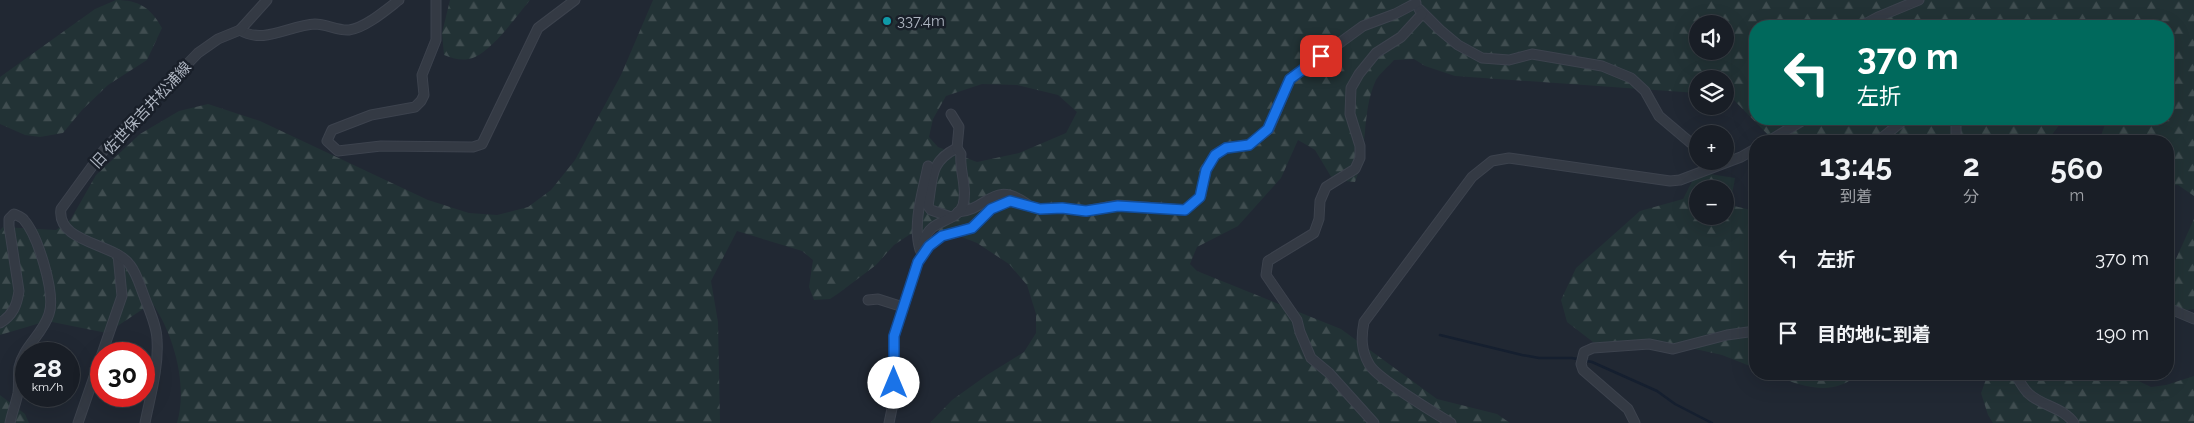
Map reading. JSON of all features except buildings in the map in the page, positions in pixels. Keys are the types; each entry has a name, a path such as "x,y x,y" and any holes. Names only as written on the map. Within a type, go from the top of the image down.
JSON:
{"street":[{"name":"旧 佐世保吉井松浦線","path":"145,423 157,339 138,279 129,263 118,255 70,232 63,224 60,216 61,209 104,150 198,53 218,39 240,30 267,0"},
{"path":"240,30 249,36 258,37 299,26 317,24 350,30 375,18 399,0"},
{"path":"436,0 436,40 422,75 424,95 422,101 415,107 371,115 332,130 328,141 338,151 381,146 473,147 482,144 538,28 575,0"},
{"path":"1872,20 1919,0"},
{"path":"889,423 894,399 894,336 918,262 929,246 942,236 972,228 991,209 1010,201 1040,209 1062,208 1086,211 1118,206 1185,210 1200,197 1206,170 1215,155 1226,148 1249,145 1268,129 1290,79 1363,26 1395,14 1416,2 1422,14 1458,45 1482,58 1509,60 1532,54 1602,66 1632,78 1645,91 1659,116 1689,141"},
{"path":"1374,423 1329,373 1311,358 1297,320 1266,275 1268,261 1314,233 1319,219 1320,201 1326,187 1354,169 1360,158 1360,146 1350,114 1351,88 1359,74 1376,53 1401,37 1422,14"},
{"path":"925,252 922,245 932,228 955,214 963,205 964,190 960,164 961,154 957,148 959,127 952,114"},
{"path":"1778,135 1795,125"},
{"path":"1885,135 1898,125"},
{"path":"957,148 945,154 935,165 928,206 932,210 955,214 968,211 1001,194 1016,196 1031,207"},
{"path":"1734,155 1748,155"},
{"path":"1451,423 1404,393 1370,366 1361,338 1364,322 1472,177 1492,162 1508,158 1680,180 1748,155"},
{"path":"925,252 920,250 917,239 919,210 928,166"},
{"path":"0,323 13,311 18,301 19,291 9,219 14,214 23,219 32,232 50,284 52,296 50,312 42,330 25,351 19,367 18,394 10,423"},
{"path":"78,423 122,296 118,255"},
{"path":"868,300 878,299 903,307"},
{"path":"2174,311 2194,319"},
{"path":"1635,423 1628,409 1584,370 1581,364 1584,352 1593,348 1649,344 1673,349 1727,335 1749,333"},
{"path":"2019,380 2029,394 2071,418 2074,423"}],"green space":[{"path":"116,0 124,0 144,6 162,28 147,60 108,85 82,110 63,133 40,137 25,135 0,124 0,77 95,9"},
{"path":"450,0 530,0 490,47 471,59 463,60 444,55 442,33"},
{"path":"653,0 2194,0 2194,196 2178,185 2174,185 2174,135 2101,135 2105,125 2174,125 2174,20 1749,20 1749,115 1734,100 1734,70 1689,70 1689,92 1455,76 1425,66 1414,59 1394,60 1378,77 1371,92 1362,157 1355,182 1333,180 1315,150 1298,140 1281,178 1238,226 1197,247 1190,264 1197,271 1341,329 1437,399 1497,414 1510,423 930,423 952,400 1024,352 1036,333 1036,314 1027,285 1009,264 977,243 949,232 926,230 909,235 894,245 876,265 830,299 814,300 809,287 813,260 802,251 737,231 711,281 718,322 720,423 177,423 181,393 177,361 167,330 152,303 107,333 47,321 0,335 0,230 3,227 56,230 71,219 96,175 140,134 179,111 208,104 260,121 428,200 469,213 497,215 528,207 551,190 575,160 621,75","holes":["982,84 1017,85 1058,95 1077,112 1066,133 1019,153 977,162 938,147 929,137 933,119 946,96"]},
{"path":"1758,125 2059,125 2052,135 1768,135"},
{"path":"1697,172 1735,178 1734,183 1734,180 1693,180"},
{"path":"1689,187 1689,225 1734,225 1734,206 1749,210 1749,366 1722,355 1695,349 1650,345 1609,348 1593,342 1567,322 1561,300 1576,268 1640,211 1683,199"},
{"path":"2194,219 2194,309 2187,310 2174,306 2175,261"},
{"path":"2194,376 2194,423 1993,423 1988,415 1981,393 1986,380 2136,380 2151,387 2166,385"},
{"path":"1786,380 1850,380 1837,386 1826,388 1815,388"},
{"path":"0,395 25,414 29,423 0,423"}],"waterway":[{"path":"1440,335 1522,355 1539,358 1572,358 1592,362 1657,391 1675,404 1712,423"}],"place":[{"name":"337.4m","path":"887,21"}],"route":[{"path":"894,383 894,336 918,262 929,246 942,236 972,228 991,209 1010,201 1040,209 1062,208 1086,211 1118,206 1185,210 1200,197 1206,170 1215,155 1226,148 1249,145 1268,129 1290,79 1321,56"}]}
